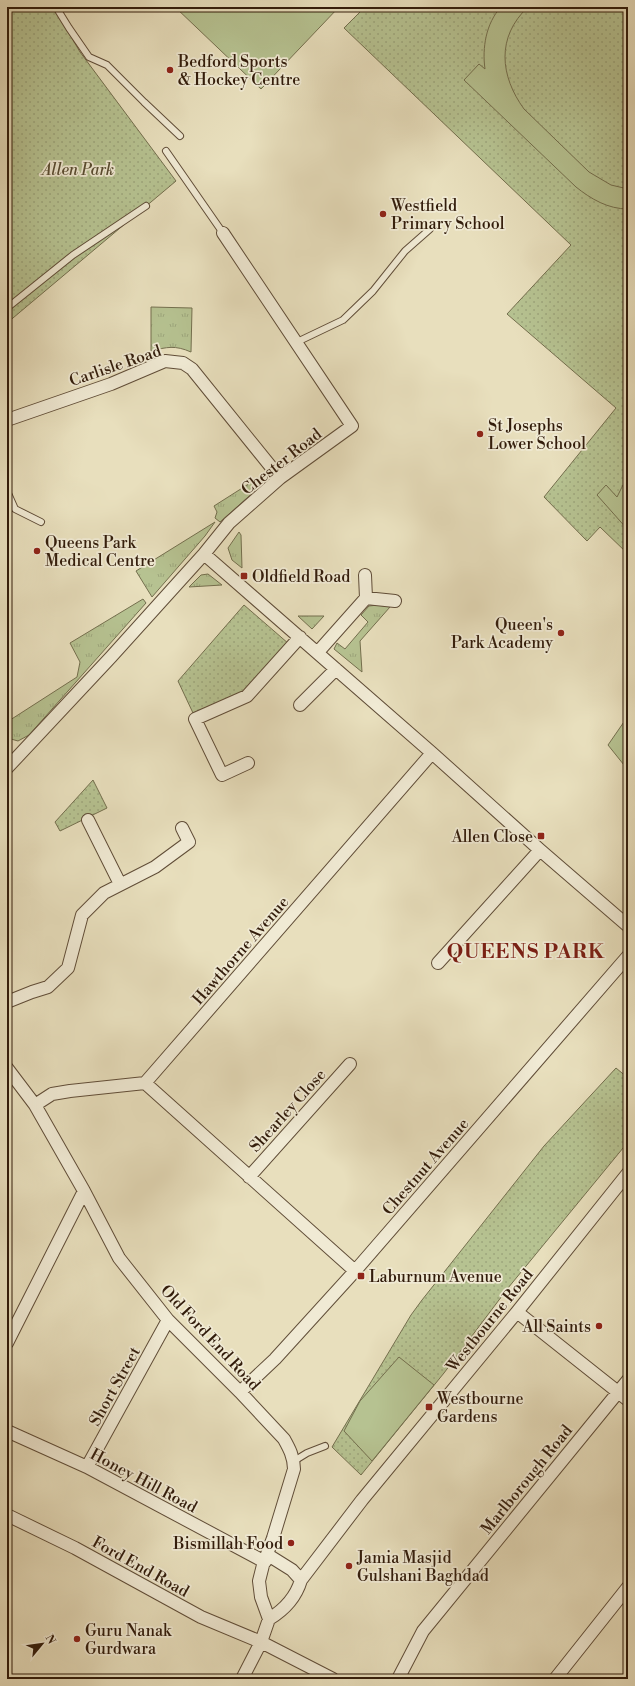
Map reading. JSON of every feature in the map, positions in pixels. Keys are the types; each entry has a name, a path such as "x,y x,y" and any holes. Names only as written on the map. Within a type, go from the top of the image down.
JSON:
{"street":[{"name":"Chester Road","path":"10,760 204,554 229,523 280,478 352,426 223,233"},
{"name":"Carlisle Road","path":"7,420 111,384 165,361 182,363 196,374 280,478"},
{"path":"204,554 432,752 540,850 628,926"},
{"path":"318,652 366,598 365,575"},
{"path":"366,598 395,601"},
{"path":"248,763 222,775 195,719 247,696 300,637"},
{"path":"300,705 336,670"},
{"name":"Hawthorne Avenue","path":"146,1083 432,752"},
{"path":"88,820 120,884"},
{"path":"7,1002 48,987 68,968 82,915 104,893 155,867 189,842 182,828"},
{"path":"438,963 540,850"},
{"name":"Chestnut Avenue","path":"240,1392 275,1359 355,1271 628,956"},
{"name":"Shearley Close","path":"249,1177 350,1064"},
{"name":"Old Ford End Road","path":"7,1068 35,1104 84,1191 119,1258 168,1320 240,1392 284,1439 294,1461"},
{"path":"35,1104 52,1094 146,1083 355,1271"},
{"name":"Westbourne Road","path":"301,1580 362,1500 517,1312 628,1173"},
{"path":"7,1343 84,1191"},
{"path":"517,1312 628,1400"},
{"name":"Short Street","path":"88,1467 168,1320"},
{"name":"Marlborough Road","path":"398,1679 423,1631 628,1380"},
{"name":"Honey Hill Road","path":"7,1431 88,1467 266,1558"},
{"path":"269,1619 261,1597 259,1581 262,1565 266,1558 292,1476 294,1461"},
{"name":"Ford End Road","path":"7,1515 75,1548 201,1617 261,1642 333,1679"},
{"path":"242,1679 261,1642 269,1619 280,1612 293,1597 301,1580 292,1570 266,1558"},
{"path":"555,1679 628,1587"}],"lane":[{"path":"56,7 89,58 107,65 180,136"},
{"name":"Chester Road","path":"166,151 223,233"},
{"path":"7,308 73,255 146,206"},
{"path":"297,342 343,320 373,291 405,251 430,230"},
{"path":"7,491 15,509 41,522"},
{"path":"294,1461 307,1453 325,1446"}],"green space":[{"name":"Allen Park","path":"7,7 54,7 80,52 176,181 7,323"},
{"path":"175,7 339,7 261,89"},
{"path":"365,7 628,7 628,554 600,527 587,541 544,497 616,408 507,314 571,245 344,28"},
{"path":"501,7 528,7 510,31 506,44 505,57 506,70 510,83 524,109 589,172 611,185 628,189 628,209 621,209 607,205 588,196 576,187 464,80 479,64 485,69 484,53 486,36 492,20"},
{"path":"151,307 192,308 191,352 180,348 171,347 151,351"},
{"path":"258,478 265,482 220,522 215,518 217,512 214,506"},
{"path":"628,479 628,530 597,495 606,485 617,497"},
{"path":"215,522 205,536 152,597 136,571"},
{"path":"239,532 241,535 242,568 232,560 228,548"},
{"path":"208,574 222,585 189,587 201,575"},
{"path":"143,599 146,603 29,735 18,741 7,736 7,722 77,677 80,662 70,643"},
{"path":"244,605 289,644 245,691 193,713 178,681"},
{"path":"378,605 390,607 360,641 362,672 334,649 337,643 345,649 368,622 361,615 369,606"},
{"path":"298,616 324,616 312,629"},
{"path":"628,716 628,770 608,745"},
{"path":"93,780 107,808 60,831 55,822"},
{"path":"616,1068 628,1078 628,1142 508,1288 444,1373 361,1475 332,1447 411,1315 544,1146"},
{"path":"399,1357 434,1385 372,1461 344,1431 360,1401"}],"place":[{"name":"Bedford Sports & Hockey Centre","path":"170,70"},
{"name":"Westfield Primary School","path":"383,214"},
{"name":"St Josephs Lower School","path":"480,434"},
{"name":"Queens Park Medical Centre","path":"37,551"},
{"name":"Oldfield Road","path":"244,576"},
{"name":"Queen's Park Academy","path":"561,633"},
{"name":"Allen Close","path":"541,836"},
{"name":"Laburnum Avenue","path":"361,1276"},
{"name":"All Saints","path":"599,1326"},
{"name":"Westbourne Gardens","path":"429,1407"},
{"name":"Bismillah Food","path":"291,1543"},
{"name":"Jamia Masjid Gulshani Baghdad","path":"349,1566"},
{"name":"Guru Nanak Gurdwara","path":"77,1639"}],"district":[{"name":"QUEENS PARK","path":"526,951"}]}
